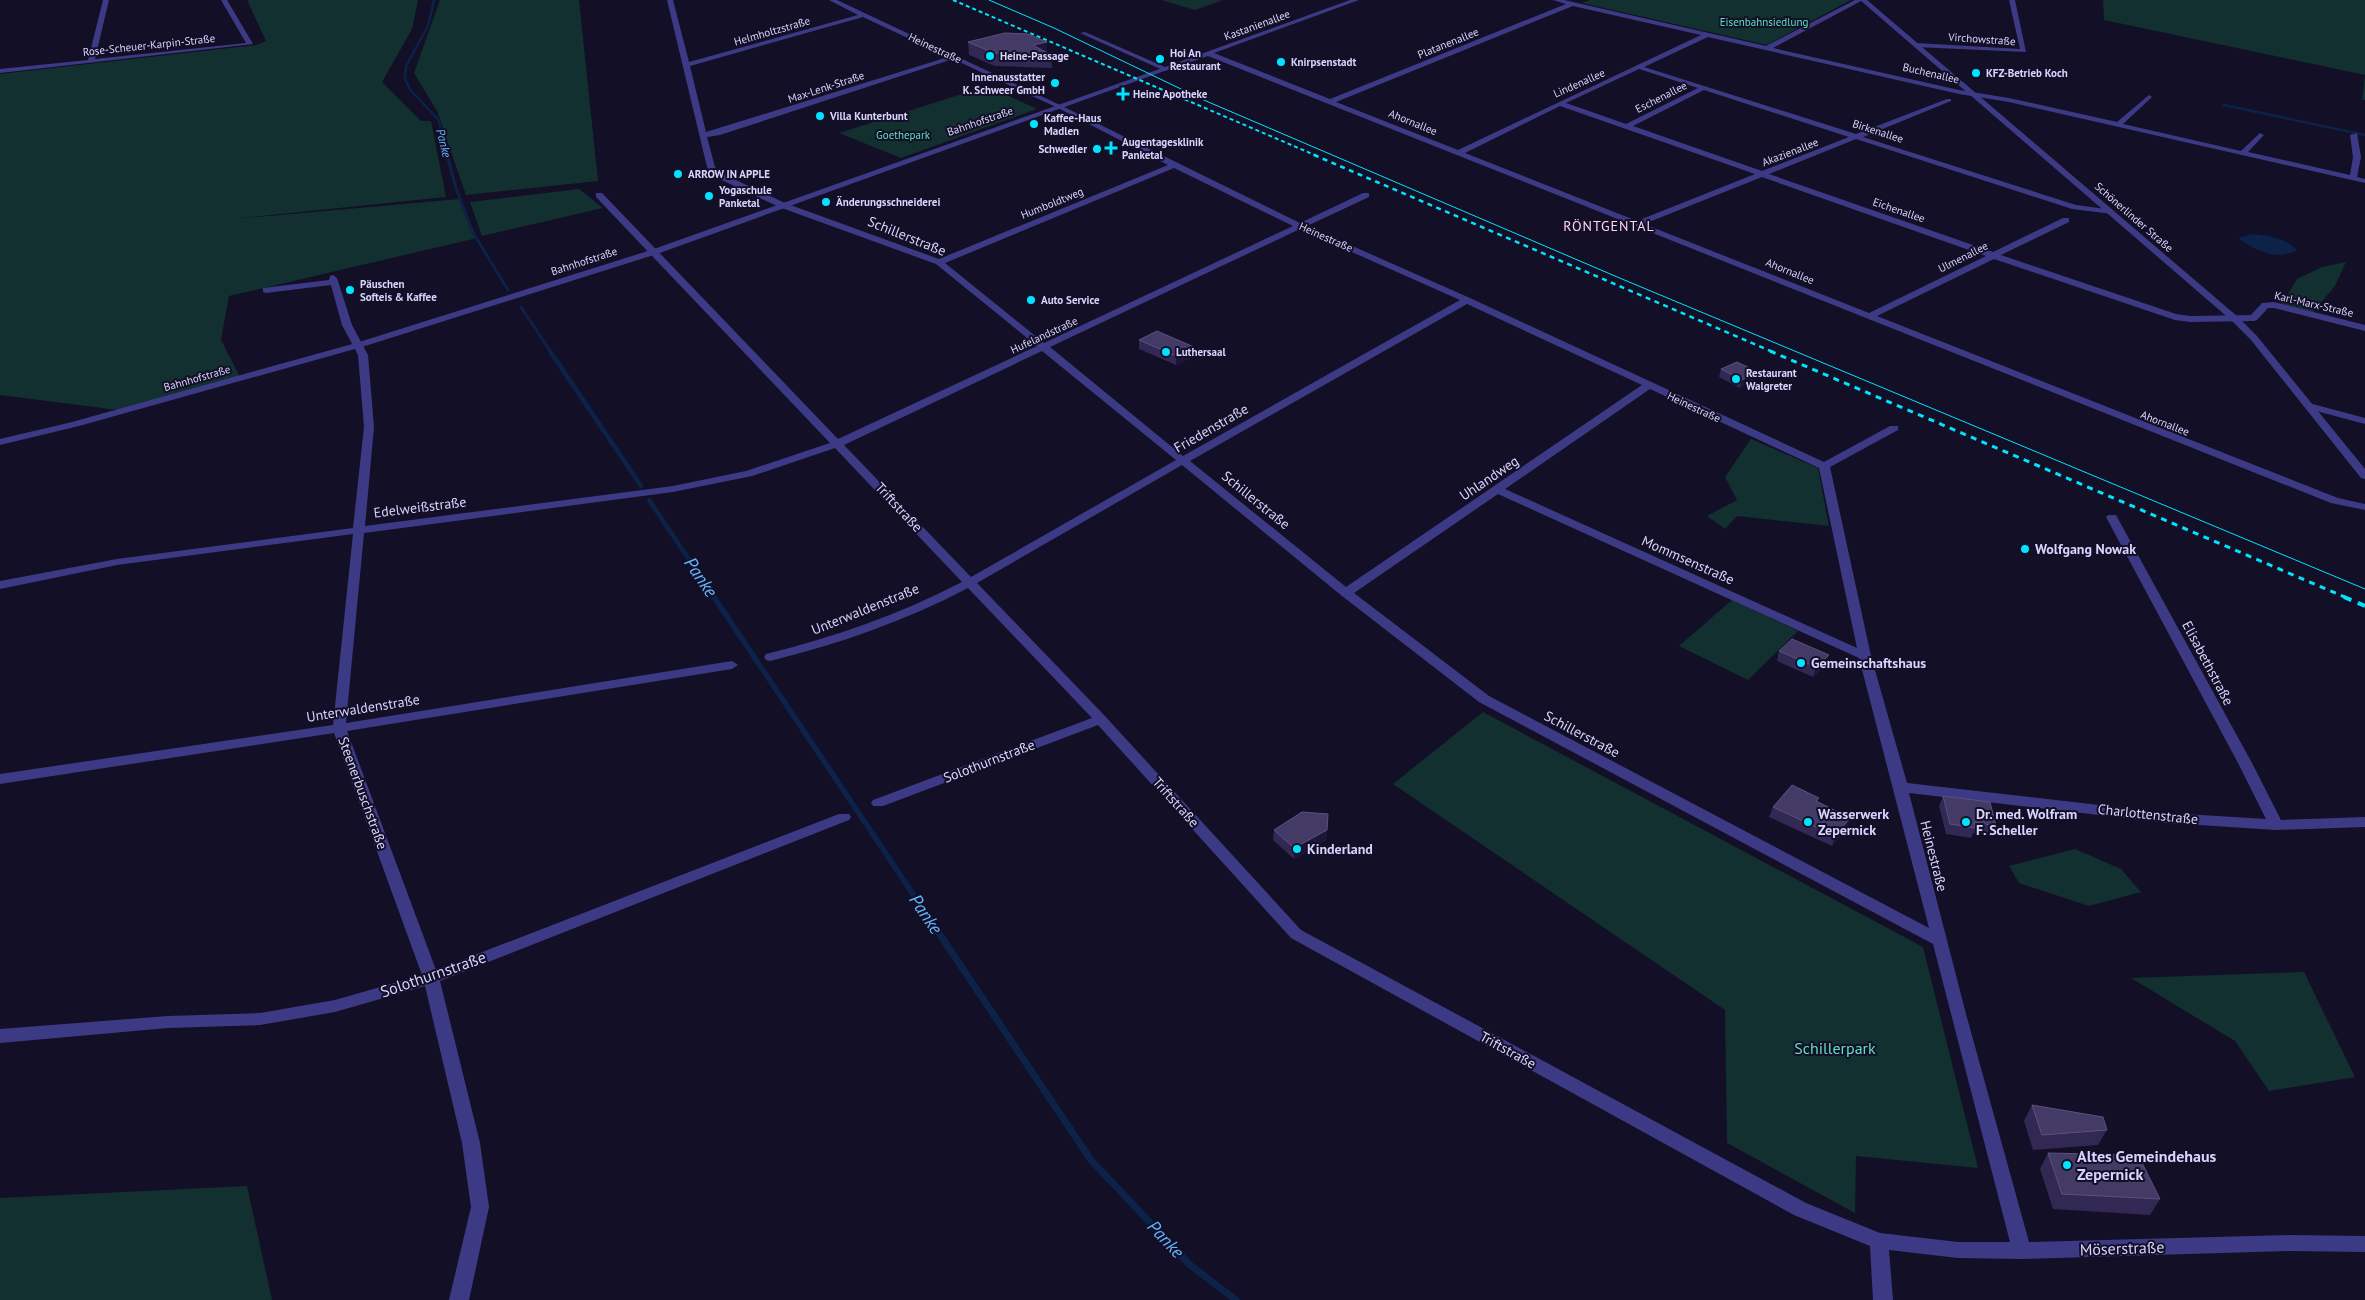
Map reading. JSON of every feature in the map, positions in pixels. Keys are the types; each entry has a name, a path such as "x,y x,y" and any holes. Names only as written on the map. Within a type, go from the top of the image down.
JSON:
{"street":[{"path":"91,61 106,0"},
{"name":"Rose-Scheuer-Karpin-Straße","path":"0,71 250,44 224,0"},
{"name":"Schillerstraße","path":"670,0 711,167 716,174 782,205 940,262 1346,594 1484,699 1939,940"},
{"name":"Heinestraße","path":"832,0 1060,106 1174,166 1300,226 1466,300 1824,466 1865,656 2022,1251"},
{"name":"Kastanienallee","path":"1165,68 1356,0"},
{"name":"Buchenallee","path":"1556,0 1959,92 2118,125 2365,181"},
{"path":"1768,47 1861,0"},
{"name":"Schönerlinder Straße","path":"1861,0 1916,45 2234,319 2254,338 2365,476"},
{"name":"Virchowstraße","path":"1916,45 2024,52 2012,0"},
{"name":"Platanenallee","path":"1332,102 1572,4"},
{"name":"Helmholtzstraße","path":"686,65 863,15"},
{"path":"1083,33 1165,68"},
{"name":"Lindenallee","path":"1460,152 1709,34"},
{"name":"Ahornallee","path":"1207,53 2335,501 2365,507"},
{"name":"Max-Lenk-Straße","path":"704,135 718,133 954,57"},
{"name":"Birkenallee","path":"1639,67 1859,136 2075,207 2110,212"},
{"name":"Bahnhofstraße","path":"0,442 113,414 358,345 654,252 1165,68"},
{"name":"Eschenallee","path":"1628,126 1703,88"},
{"path":"2118,125 2149,97"},
{"name":"Akazienallee","path":"1638,223 1949,100"},
{"name":"Eichenallee","path":"1560,103 1992,255 2175,317 2234,319"},
{"path":"2243,153 2260,135"},
{"path":"2354,136 2357,145 2354,178"},
{"name":"Humboldtweg","path":"940,262 1174,166"},
{"name":"Triftstraße","path":"599,195 839,443 1100,720 1296,934 1800,1209 1879,1241"},
{"name":"Hufelandstraße","path":"839,443 1366,195"},
{"name":"Ulmenallee","path":"1870,316 2066,220"},
{"name":"Steenerbuschstraße","path":"266,290 334,280 347,325 363,355 369,427 339,728 431,978 470,1143 480,1207 458,1300"},
{"name":"Friedenstraße","path":"970,583 1466,300"},
{"name":"Karl-Marx-Straße","path":"2234,319 2254,318 2265,305 2274,305 2365,328"},
{"name":"Uhlandweg","path":"1346,594 1648,386"},
{"path":"2309,406 2365,422"},
{"path":"1824,466 1894,428"},
{"name":"Edelweißstraße","path":"0,585 117,562 705,484 780,465 839,443"},
{"name":"Mommsenstraße","path":"1499,490 1865,656"},
{"name":"Elisabethstraße","path":"2112,517 2245,763 2276,825"},
{"name":"Unterwaldenstraße","path":"770,657 806,650 839,638 970,583"},
{"name":"Unterwaldenstraße","path":"0,779 339,728 732,665"},
{"name":"Solothurnstraße","path":"878,803 1100,720"},
{"name":"Charlottenstraße","path":"1901,787 2168,818 2276,825 2365,822"},
{"name":"Solothurnstraße","path":"0,1036 168,1022 260,1019 335,1006 431,978 844,817"},
{"path":"1879,1241 1883,1300"},
{"name":"Möserstraße","path":"1879,1241 1958,1250 2022,1251 2290,1243 2365,1244"}],"green space":[{"path":"247,0 418,0 412,29 382,82 421,121 431,121 446,197 233,219 460,199 477,238 229,296 221,340 240,377 126,411 0,395 0,74 257,45 266,41"},
{"path":"440,0 579,0 598,181 466,195 437,111 414,73"},
{"path":"1161,0 1223,0 1195,10"},
{"name":"Eisenbahnsiedlung","path":"1590,0 1851,0 1767,45 1582,3"},
{"path":"2103,0 2365,0 2365,75 2104,20"},
{"path":"2365,75 2365,100 2362,100"},
{"name":"Goethepark","path":"987,86 1037,109 901,158 839,133"},
{"path":"579,189 603,208 482,236 470,202"},
{"path":"2346,262 2335,286 2313,312 2282,304 2297,279 2322,267"},
{"path":"1751,439 1818,468 1829,526 1737,516 1725,529 1707,516 1737,500 1725,477"},
{"path":"1732,600 1798,631 1748,680 1679,646"},
{"name":"Schillerpark","path":"1483,712 1923,947 1978,1168 1856,1156 1855,1213 1727,1143 1725,1010 1393,784"},
{"path":"2075,849 2121,869 2141,892 2089,906 2019,883 2009,866"},
{"path":"2304,972 2355,1077 2269,1091 2235,1041 2131,978"},
{"path":"247,1186 272,1300 0,1300 0,1198"}],"water":[{"path":"2252,234 2281,240 2297,250 2282,255 2274,255 2251,247 2238,238"}],"building":[{"path":"1005,33 1028,34 1047,42 1033,45 1051,55 994,53 968,42"},
{"path":"1157,331 1194,347 1176,356 1139,340"},
{"path":"1737,362 1756,371 1742,380 1721,369"},
{"path":"1792,639 1829,655 1816,667 1779,651"},
{"path":"1792,785 1819,798 1816,801 1850,818 1835,836 1773,807"},
{"path":"1943,796 1990,802 1996,826 1974,822 1975,828 1950,824"},
{"path":"1302,812 1328,814 1327,830 1294,848 1274,830"},
{"path":"2032,1105 2103,1117 2107,1130 2042,1135"},
{"path":"2048,1153 2138,1155 2160,1199 2062,1194"}],"waterway":[{"name":"Panke","path":"434,0 428,26 406,66 405,79 411,91 438,119 448,156"},
{"path":"2224,105 2365,135"},
{"name":"Panke","path":"447,155 456,188 472,231 508,290"},
{"name":"Panke","path":"521,307 551,352"},
{"name":"Panke","path":"550,351 641,486"},
{"name":"Panke","path":"649,500 715,598"},
{"name":"Panke","path":"714,597 923,909"},
{"name":"Panke","path":"922,908 1091,1160 1190,1265 1236,1300"}],"tram line":[{"path":"989,0 1054,28 1206,101 1622,279 2365,589"}],"railway":[{"path":"953,0 1317,156"},
{"path":"1314,155 1773,352"},
{"path":"1770,351 2347,598"},
{"path":"2344,597 2365,606"}],"place":[{"name":"Heine-Passage","path":"990,56"},
{"name":"Hoi An Restaurant","path":"1160,59"},
{"name":"Knirpsenstadt","path":"1281,62"},
{"name":"KFZ-Betrieb Koch","path":"1976,73"},
{"name":"Innenausstatter K. Schweer GmbH","path":"1055,83"},
{"name":"Heine Apotheke","path":"1123,94"},
{"name":"Villa Kunterbunt","path":"820,116"},
{"name":"Kaffee-Haus Madlen","path":"1034,124"},
{"name":"Augentagesklinik Panketal","path":"1111,148"},
{"name":"Schwedler","path":"1097,149"},
{"name":"ARROW IN APPLE","path":"678,174"},
{"name":"Yogaschule Panketal","path":"709,196"},
{"name":"Änderungsschneiderei","path":"826,202"},
{"name":"Päuschen Softeis & Kaffee","path":"350,290"},
{"name":"Auto Service","path":"1031,300"},
{"name":"Luthersaal","path":"1166,352"},
{"name":"Restaurant Walgreter","path":"1736,379"},
{"name":"Wolfgang Nowak","path":"2025,549"},
{"name":"Gemeinschaftshaus","path":"1801,663"},
{"name":"Wasserwerk Zepernick","path":"1808,822"},
{"name":"Dr. med. Wolfram F. Scheller","path":"1966,822"},
{"name":"Kinderland","path":"1297,849"},
{"name":"Altes Gemeindehaus Zepernick","path":"2067,1165"}],"district":[{"name":"RÖNTGENTAL","path":"1609,226"}]}
